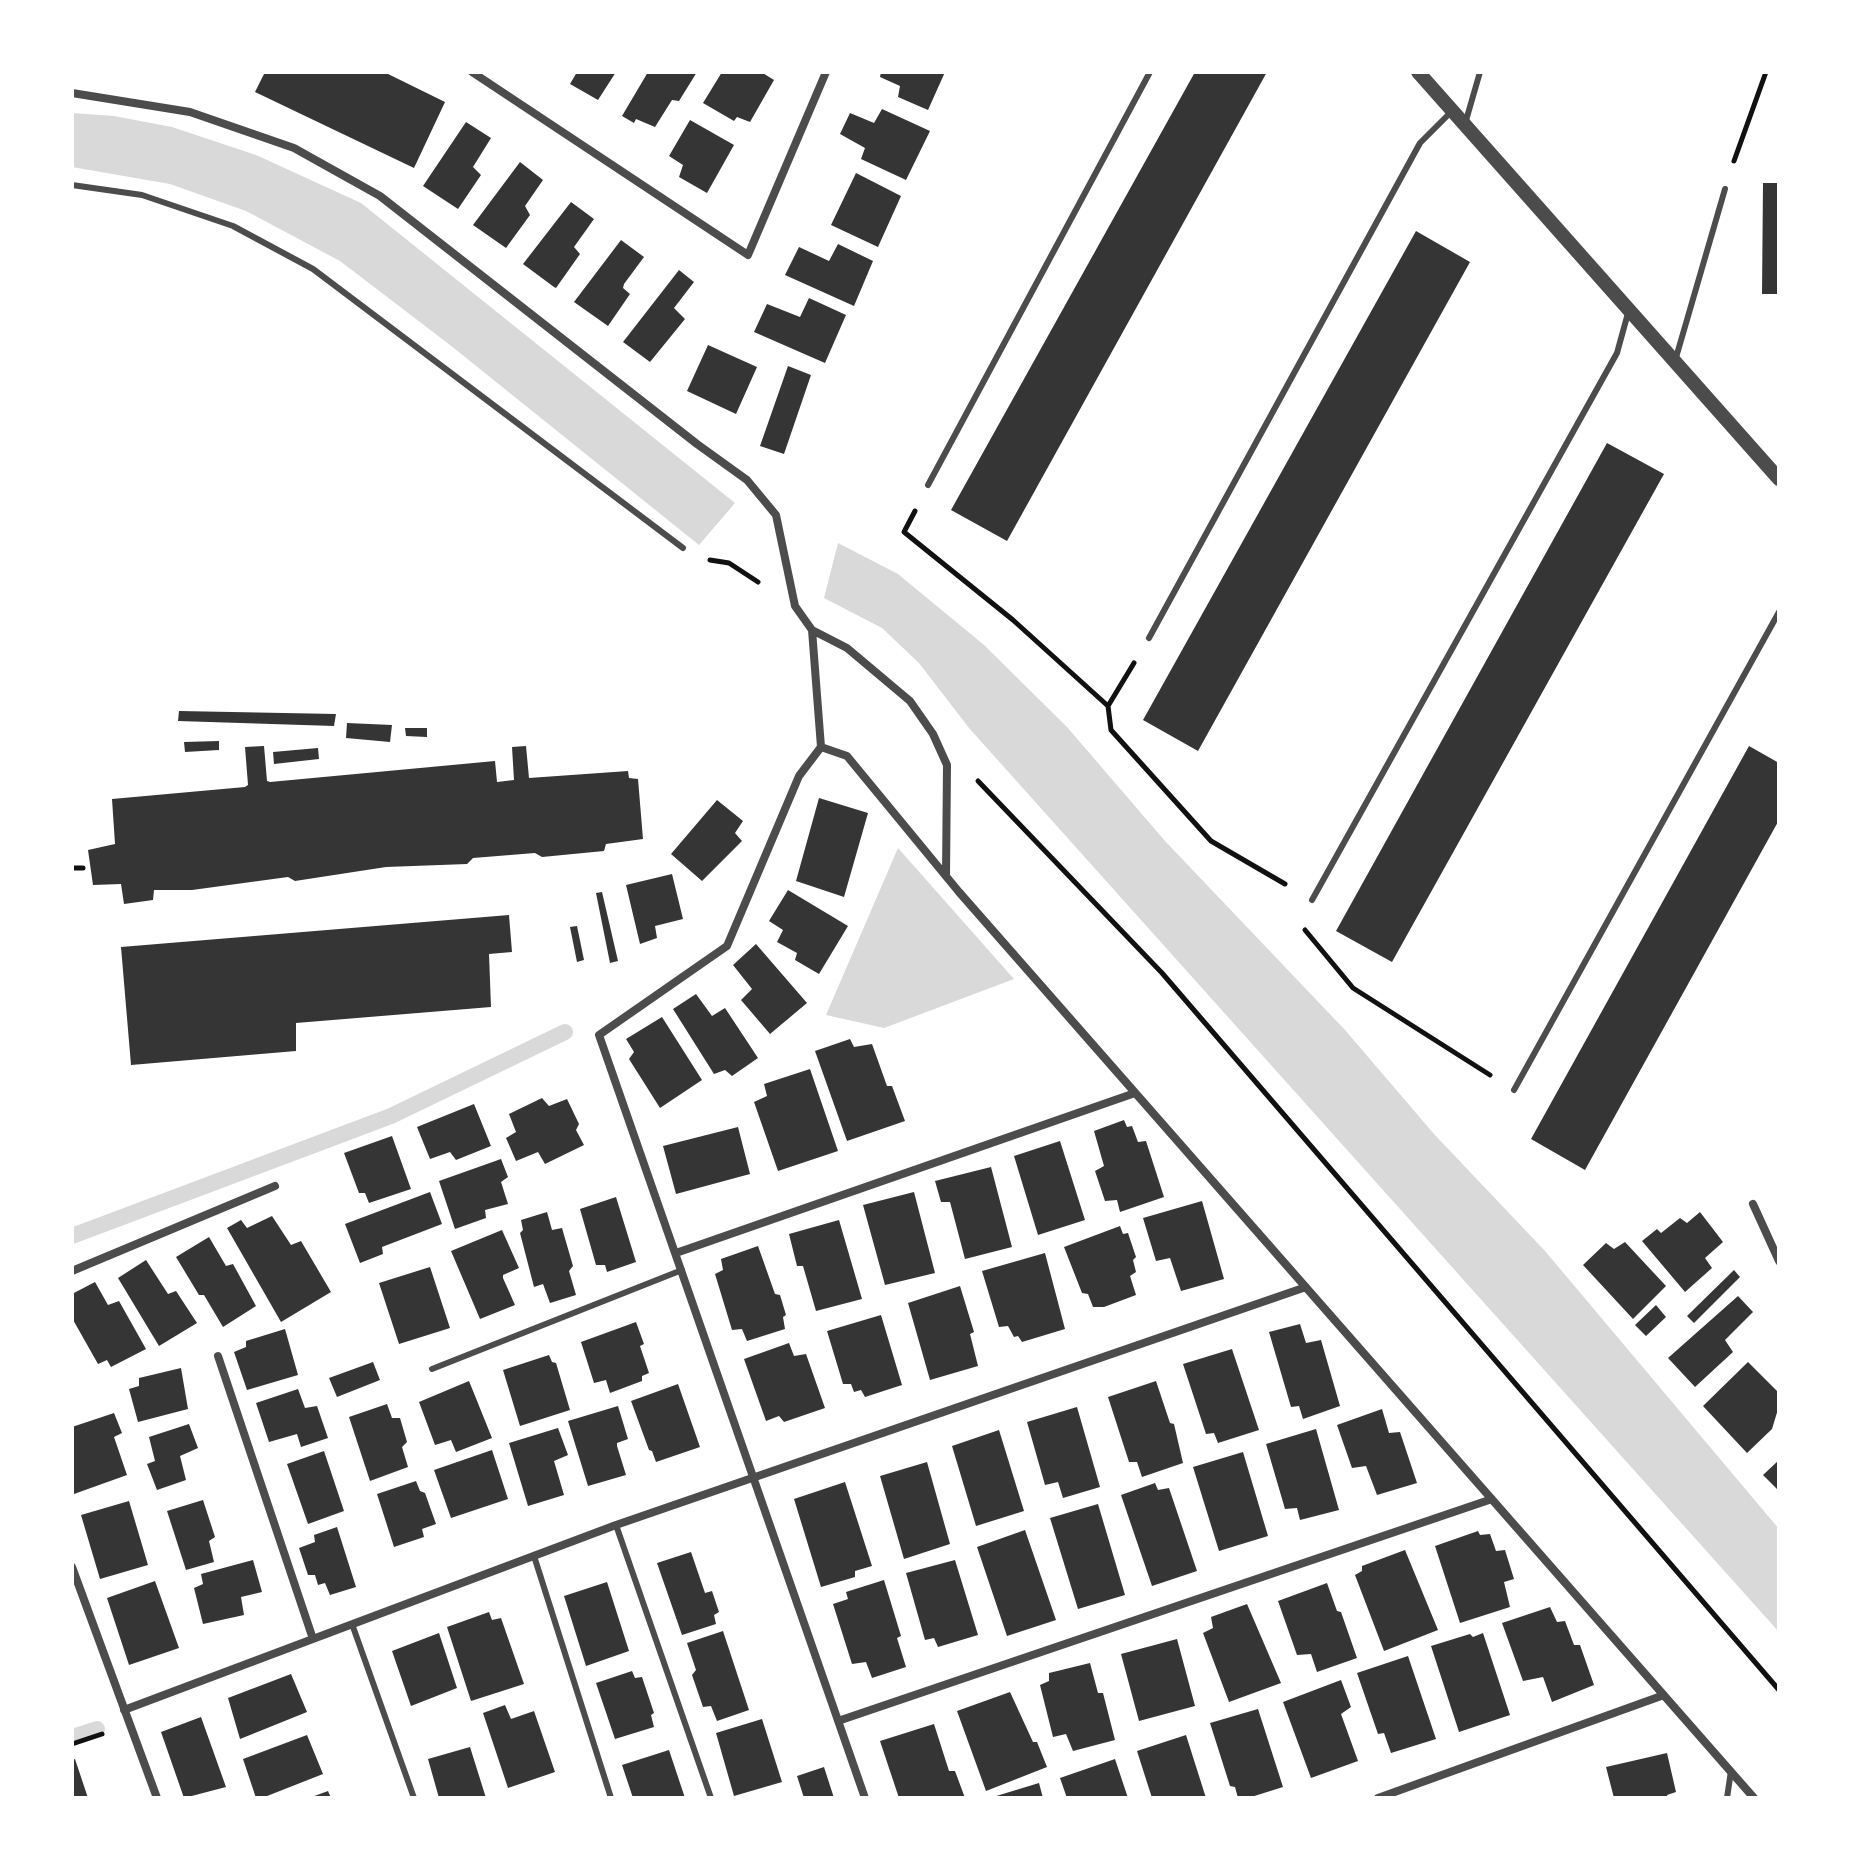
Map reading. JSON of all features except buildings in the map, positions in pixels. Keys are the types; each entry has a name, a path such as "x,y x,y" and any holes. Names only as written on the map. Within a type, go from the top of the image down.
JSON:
{"street":[{"path":"472,72 748,255 826,72"},
{"path":"1418,72 1779,479"},
{"path":"72,93 190,112 294,148 380,196 747,480 776,515 795,606 812,630 847,648 910,701 933,734 947,765 946,877"},
{"path":"812,630 821,747 799,776 727,946 599,1035 865,1798"},
{"path":"821,747 847,756 946,877 1754,1798"},
{"path":"676,1253 1135,1093"},
{"path":"72,1271 275,1186"},
{"path":"1753,1204 1779,1261"},
{"path":"124,1710 616,1525 1306,1287"},
{"path":"218,1356 313,1639"},
{"path":"838,1721 1492,1499"},
{"path":"72,1567 157,1798"},
{"path":"1378,1798 1664,1695"}],"lane":[{"path":"928,485 1150,72"},
{"path":"1465,124 1480,72"},
{"path":"1149,638 1420,143 1453,110"},
{"path":"72,185 142,195 233,226 313,269 683,548"},
{"path":"1675,361 1725,189"},
{"path":"1312,900 1617,353 1629,309"},
{"path":"1514,1090 1779,612"},
{"path":"432,1369 682,1270"},
{"path":"616,1525 711,1798"},
{"path":"534,1556 611,1798"},
{"path":"352,1624 414,1798"},
{"path":"1727,1798 1731,1771"}],"path":[{"path":"1725,189 1766,72"},
{"path":"928,485 904,532 1013,620 1108,706 1149,638"},
{"path":"683,548 709,560 729,563 795,606"},
{"path":"977,780 1162,973 1779,1690"},
{"path":"72,868 83,868"}],"shaded area":[{"path":"72,113 114,116 172,127 256,155 361,203 735,503 699,545 340,261 246,211 170,184 72,167"},
{"path":"838,543 898,574 984,645 1067,727 1165,841 1345,1030 1434,1134 1545,1251 1779,1529 1779,1632 969,728 919,663 882,628 824,598"},
{"path":"898,848 1014,979 884,1028 826,1015"}],"waterway":[{"path":"72,1236 391,1116 565,1032"},
{"path":"72,1737 97,1729"}]}
